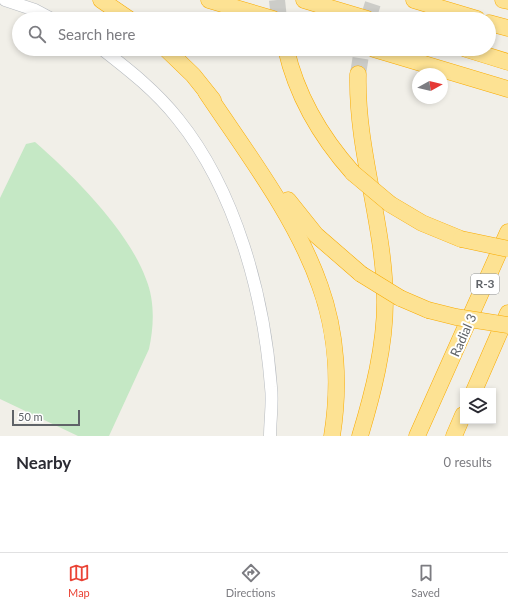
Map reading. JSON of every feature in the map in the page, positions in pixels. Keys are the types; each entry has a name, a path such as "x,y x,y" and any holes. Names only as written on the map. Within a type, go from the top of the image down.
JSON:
{"highway":[{"path":"101,0 119,12"},
{"path":"210,0 250,12"},
{"path":"304,0 344,12"},
{"path":"414,0 454,12"},
{"path":"503,0 508,1"},
{"path":"496,24 508,28"},
{"path":"173,56 193,75 316,235 360,274 400,298 428,310 456,317 508,325"},
{"path":"288,56 291,72 313,120 332,149 353,173 390,204 422,223 461,239 508,249"},
{"path":"397,56 508,89"},
{"path":"489,56 508,62"},
{"path":"358,74 357,103 362,142 380,243 385,302 376,375 360,436"},
{"path":"206,92 291,222 312,264 321,287 333,340 336,371 336,414 332,436"},
{"name":"Radial 3","path":"417,436 508,232"},
{"path":"475,388 508,313"},
{"path":"454,436 460,423"}],"street":[{"path":"5,0 39,12"},
{"path":"111,56 139,77 178,119 207,163 230,210 248,258 266,340 272,389 270,436"}],"green space":[{"path":"35,142 83,187 113,223 138,260 149,287 153,314 149,349 109,436 78,436 0,399 0,198 26,144"}],"tunnel":[{"path":"277,0 278,12"},
{"path":"370,12 374,0"},
{"path":"358,74 361,56"}]}
